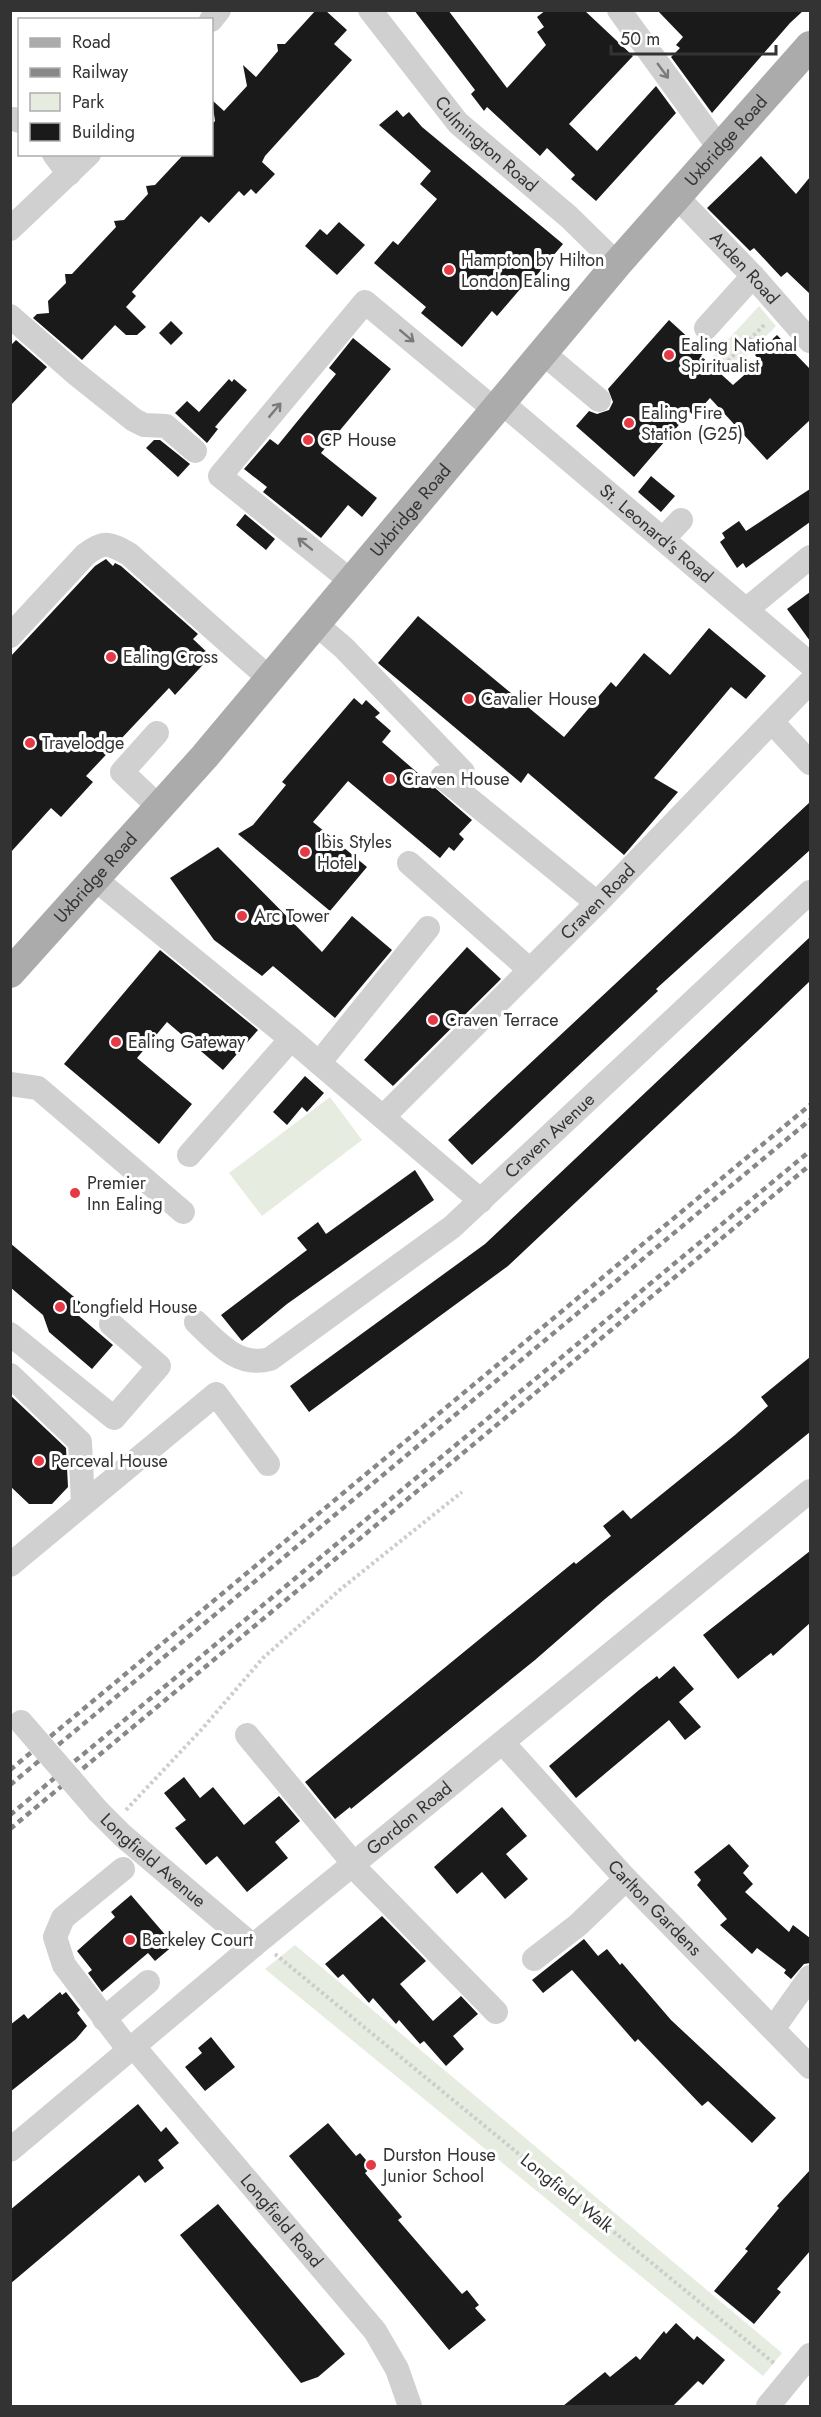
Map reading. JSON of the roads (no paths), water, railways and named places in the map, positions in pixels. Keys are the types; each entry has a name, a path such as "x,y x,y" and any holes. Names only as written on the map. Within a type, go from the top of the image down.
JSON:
{"main road":[{"name":"Uxbridge Road","path":"10,973 160,808 271,680 351,581 617,264 810,46"}],"street":[{"name":"Culmington Road","path":"370,10 458,123 569,217 617,264"},
{"path":"624,17 720,149"},
{"path":"56,156 69,174"},
{"path":"10,229 87,156"},
{"name":"Arden Road","path":"677,197 753,276 810,341"},
{"path":"706,328 753,276"},
{"name":"St. Leonard's Road","path":"351,581 220,476 365,302 664,538 810,664"},
{"path":"10,316 75,373 134,420 144,425 166,426 195,451"},
{"path":"543,352 599,400"},
{"path":"664,538 681,520"},
{"path":"10,636 85,555 98,544 111,544 129,554 271,680"},
{"path":"747,609 810,557"},
{"path":"316,624 344,648 453,774 597,903"},
{"name":"Craven Road","path":"383,1117 597,903 810,682"},
{"path":"772,722 810,763"},
{"path":"157,733 122,772 160,808"},
{"path":"409,863 530,970"},
{"path":"95,879 291,1039 481,1201"},
{"name":"Craven Avenue","path":"196,1322 226,1351 242,1359 261,1362 270,1359 452,1227 810,892"},
{"path":"319,1063 428,928"},
{"path":"189,1155 291,1039"},
{"path":"10,1084 38,1088 183,1212"},
{"path":"10,1334 114,1418 159,1366 111,1324"},
{"path":"10,1375 80,1442 83,1504"},
{"path":"10,1564 216,1394 268,1464"},
{"name":"Gordon Road","path":"10,2150 353,1864 810,1491"},
{"name":"Longfield Avenue","path":"16,1717 112,1816 256,1944"},
{"path":"247,1735 353,1864 496,2012"},
{"name":"Carlton Gardens","path":"503,1743 626,1879 810,2067"},
{"name":"Longfield Road","path":"123,1869 63,1918 55,1937 64,1965 104,2019 375,2331 397,2369 410,2406"},
{"path":"534,1959 579,1925 626,1879"},
{"path":"773,2029 810,1977"},
{"path":"104,2019 148,1982"},
{"path":"768,2406 810,2355"}],"railway":[{"path":"10,1770 810,1105"},
{"path":"10,1785 810,1120"},
{"path":"10,1815 810,1151"},
{"path":"10,1829 810,1165"}],"place":[{"name":"Hampton by Hilton London Ealing","path":"449,270"},
{"name":"Ealing National Spiritualist","path":"669,355"},
{"name":"Ealing Fire Station (G25)","path":"629,423"},
{"name":"CP House","path":"308,440"},
{"name":"Ealing Cross","path":"111,657"},
{"name":"Cavalier House","path":"469,699"},
{"name":"Travelodge","path":"30,743"},
{"name":"Craven House","path":"390,779"},
{"name":"Ibis Styles Hotel","path":"305,852"},
{"name":"Arc Tower","path":"242,916"},
{"name":"Craven Terrace","path":"433,1020"},
{"name":"Ealing Gateway","path":"116,1042"},
{"name":"Premier Inn Ealing","path":"75,1193"},
{"name":"Longfield House","path":"60,1307"},
{"name":"Perceval House","path":"39,1461"},
{"name":"Berkeley Court","path":"130,1940"},
{"name":"Durston House Junior School","path":"371,2165"}]}
